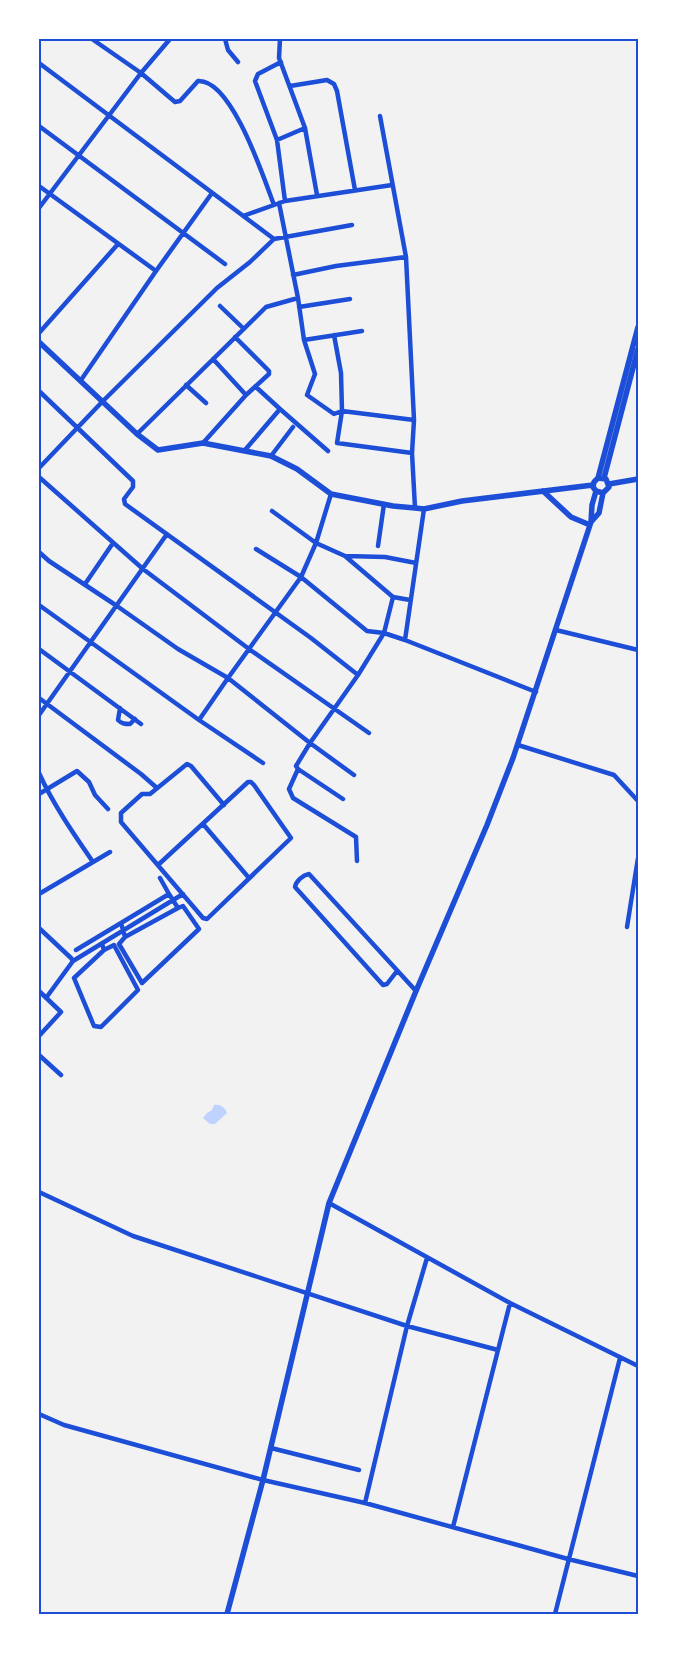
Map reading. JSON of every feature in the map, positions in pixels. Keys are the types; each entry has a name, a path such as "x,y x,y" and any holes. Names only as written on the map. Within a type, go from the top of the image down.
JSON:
{"street":[{"path":"92,39 141,73 175,102 180,101 198,80 204,81 219,91 239,119 277,204 287,238 304,340 315,374 307,395 334,414 342,411 414,420"},
{"path":"39,208 108,115 170,39"},
{"path":"225,39 228,50 238,62"},
{"path":"280,39 279,58 306,128 317,195"},
{"path":"281,62 258,74 255,81 277,140 285,201"},
{"path":"39,64 274,239"},
{"path":"290,86 327,80 334,84 337,91 355,190"},
{"path":"380,116 406,257 414,420 412,453 415,508"},
{"path":"39,126 225,264"},
{"path":"277,140 306,128"},
{"path":"244,216 285,201 392,185"},
{"path":"39,186 156,271"},
{"path":"81,380 212,193"},
{"path":"39,468 102,402 217,288 250,262 274,239 352,225"},
{"path":"39,333 118,244"},
{"path":"293,275 336,266 406,257"},
{"path":"137,434 266,307 298,298"},
{"path":"300,307 350,298"},
{"path":"220,306 244,329"},
{"path":"609,448 638,327"},
{"path":"304,340 362,330"},
{"path":"334,336 341,373 342,411 337,442 412,453"},
{"path":"202,443 269,372 235,337"},
{"path":"39,342 137,434 158,450 202,443 245,450 271,456 296,469 331,494 424,509 462,501 593,485 601,478 638,349"},
{"path":"212,359 246,395"},
{"path":"186,385 206,402"},
{"path":"256,386 328,451"},
{"path":"39,391 133,481 133,487 124,499 125,504 311,638 358,675"},
{"path":"245,450 280,409"},
{"path":"271,456 293,427"},
{"path":"39,477 142,569 249,649 369,733"},
{"path":"601,478 608,484"},
{"path":"608,484 638,478"},
{"path":"591,523 598,514 603,493 606,491 608,484"},
{"path":"227,1614 271,1448 329,1203 487,825 518,745 591,523 596,491 593,485"},
{"path":"543,491 571,517 591,523"},
{"path":"596,491 603,493"},
{"path":"199,720 301,578 316,543 331,494"},
{"path":"378,546 384,504"},
{"path":"405,640 424,509"},
{"path":"272,511 316,543 345,556 393,597 410,600"},
{"path":"39,715 167,534"},
{"path":"85,584 114,543"},
{"path":"256,549 301,578 367,631 405,640 536,692"},
{"path":"39,552 49,561 178,649 228,678 310,743 354,774"},
{"path":"345,556 385,556 416,563"},
{"path":"357,861 356,837 293,798 289,789 298,769 296,766 310,743 358,675 384,634 393,597"},
{"path":"39,605 199,720 264,763"},
{"path":"556,630 638,650"},
{"path":"39,649 141,724"},
{"path":"39,698 142,774 157,788"},
{"path":"120,708 118,720 121,723 130,724 134,719"},
{"path":"518,745 614,775 638,801"},
{"path":"158,865 248,782 254,785 291,838 207,919 203,918 158,865 120,818 121,813 142,794 150,794 187,764 191,766 224,804"},
{"path":"298,769 343,799"},
{"path":"39,794 77,771 88,782 95,795 108,809"},
{"path":"39,773 46,789 93,862"},
{"path":"203,824 249,878"},
{"path":"39,894 110,852"},
{"path":"627,927 638,858"},
{"path":"397,971 388,984 383,984 295,887 297,882 309,874 416,991"},
{"path":"160,878 178,908"},
{"path":"76,950 169,894"},
{"path":"46,998 73,961 183,894"},
{"path":"183,906 199,929 142,983 120,944 125,937 183,906"},
{"path":"121,924 125,937"},
{"path":"39,928 73,961"},
{"path":"102,944 104,950"},
{"path":"114,945 138,990 101,1027 94,1026 74,978 104,950 114,945"},
{"path":"39,991 61,1012 39,1036"},
{"path":"39,1055 61,1075"},
{"path":"39,1192 133,1236 406,1326 498,1350"},
{"path":"329,1203 510,1303 638,1366"},
{"path":"365,1502 406,1326 427,1258"},
{"path":"454,1527 510,1303"},
{"path":"555,1614 620,1358"},
{"path":"39,1414 64,1425 263,1480 365,1502 568,1559 638,1576"},
{"path":"271,1448 359,1470"}],"water":[{"path":"214,1105 222,1106 227,1113 215,1124 210,1124 203,1118 212,1110"}]}
